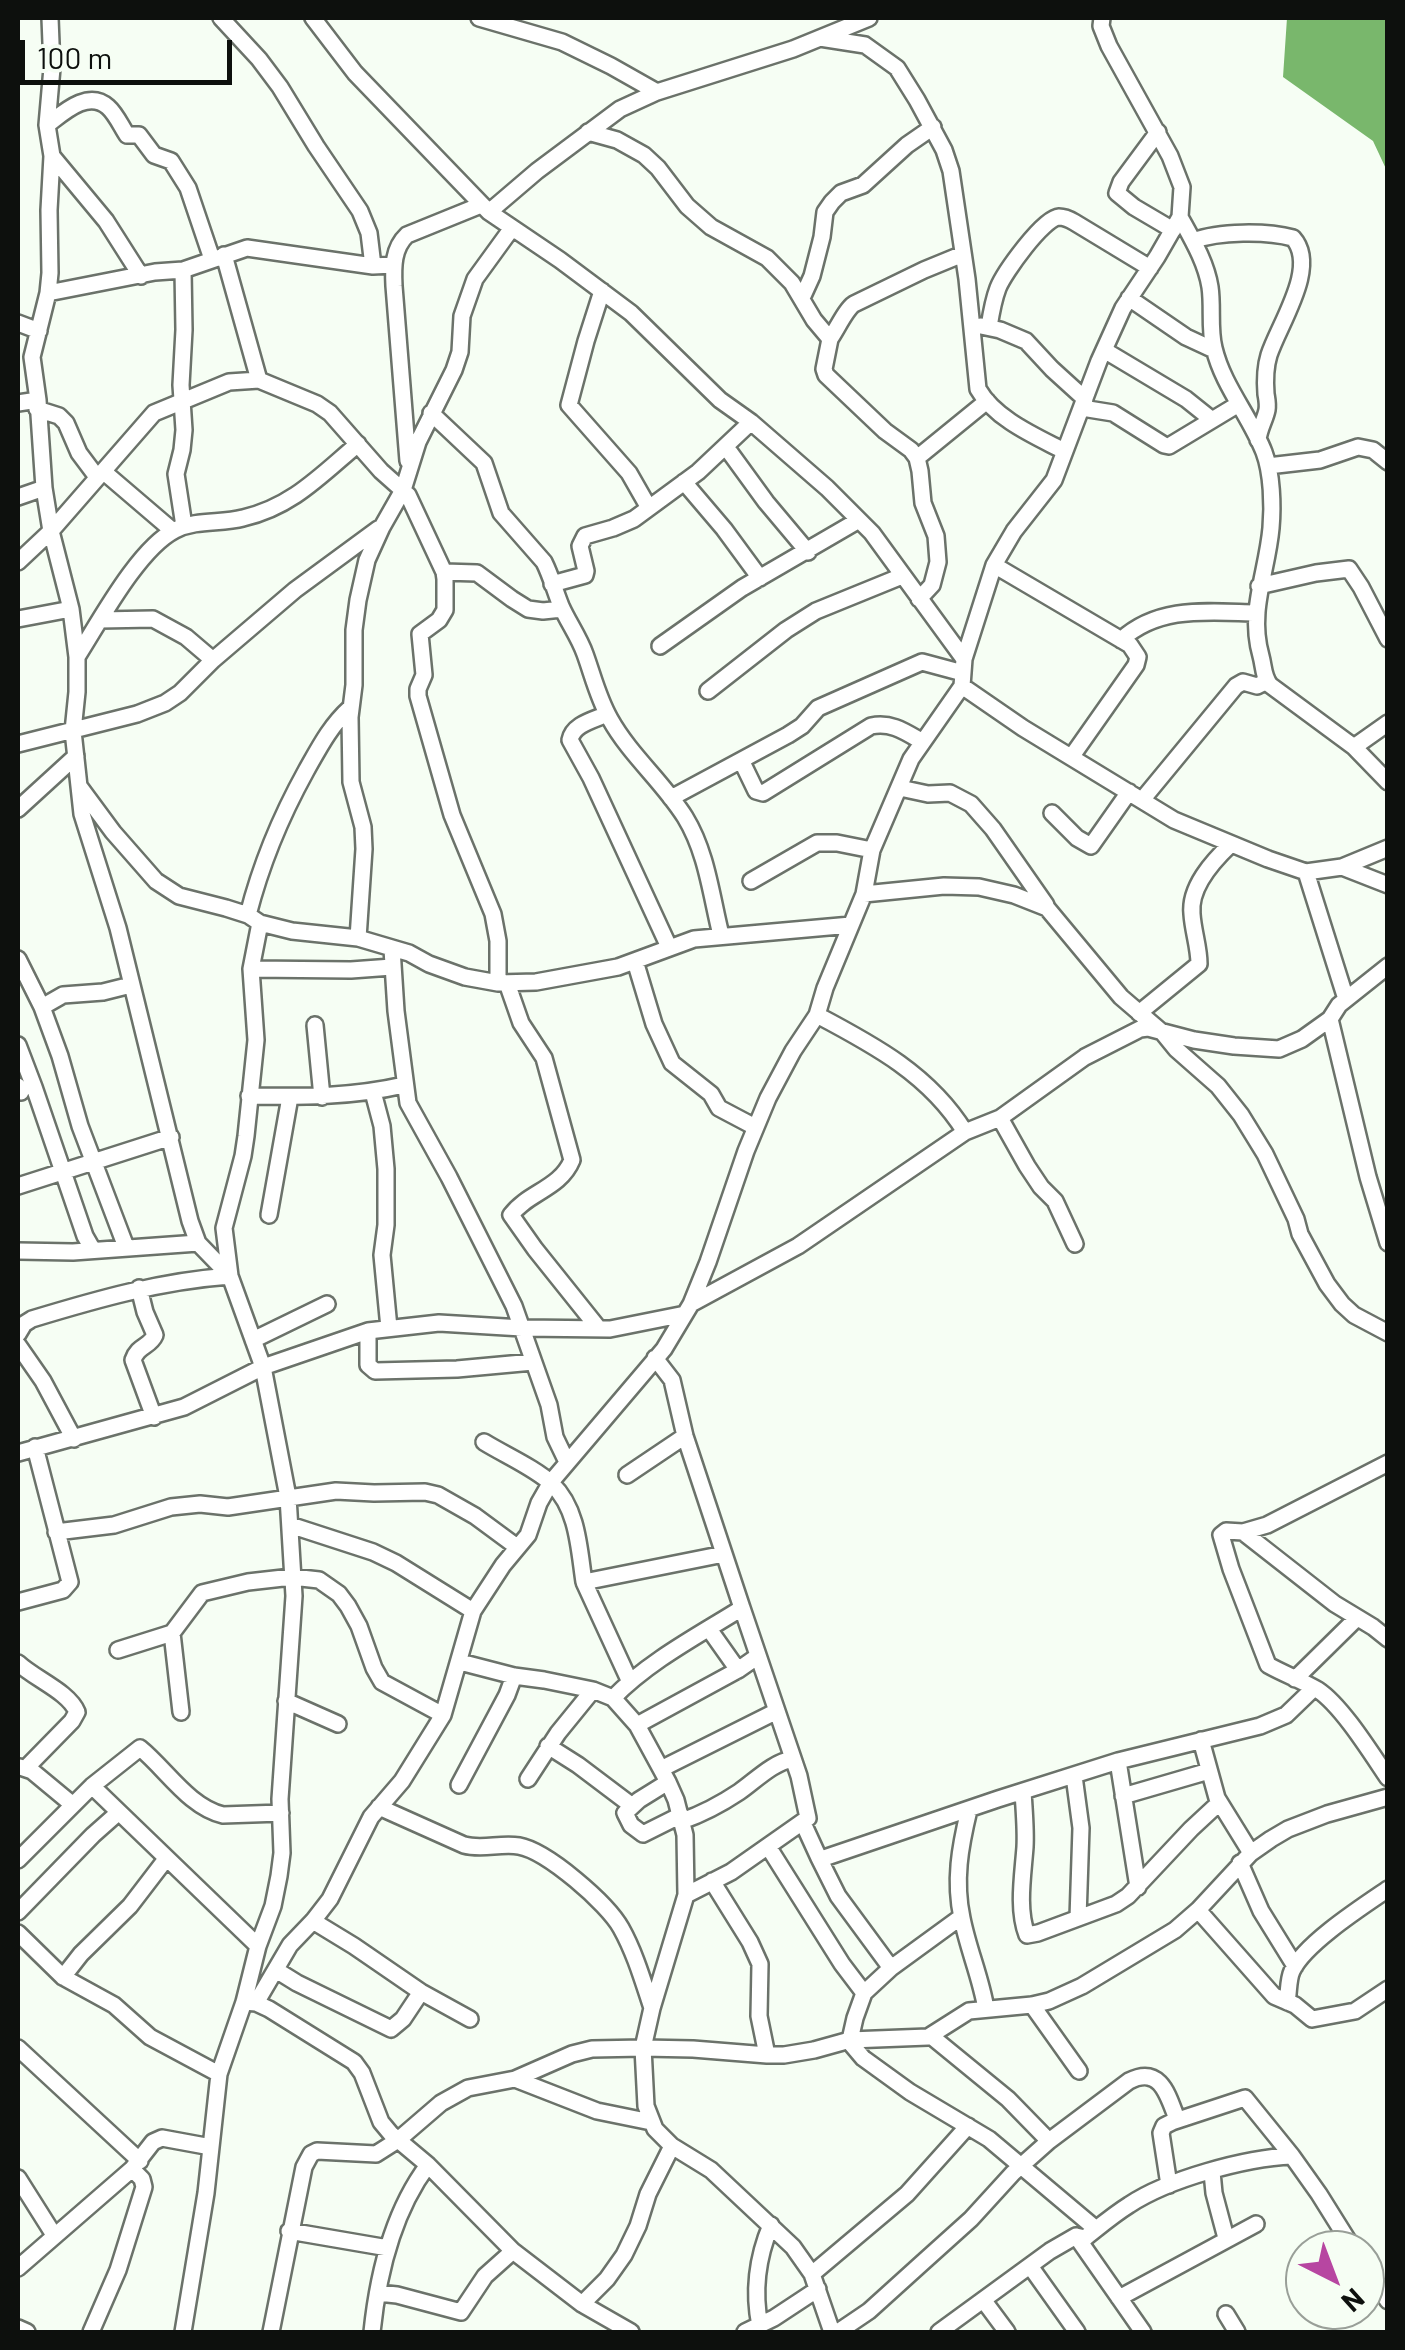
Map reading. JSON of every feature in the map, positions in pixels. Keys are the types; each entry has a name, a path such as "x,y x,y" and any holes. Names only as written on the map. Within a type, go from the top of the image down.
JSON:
{"street":[{"path":"50,18 48,294 32,357 44,488 71,609 77,657 73,731 82,814 114,914 190,1221 198,1243 230,1276"},
{"path":"221,18 280,87 360,211 369,232 373,266"},
{"path":"313,18 355,73 485,208 631,313 720,400 827,488 859,520 919,599 963,673 1023,728 1174,820 1306,872 1342,867 1388,848"},
{"path":"479,18 562,42 656,92"},
{"path":"409,465 393,265 400,242 407,234 485,208 620,109 656,92 870,18"},
{"path":"250,2002 290,1945 330,1899 366,1824 402,1782 443,1714 474,1610 530,1530 550,1482 672,1338 688,1309 755,1127 778,1076 817,1015 864,894 872,850 910,759 963,673 994,566 1014,531 1048,490 1104,350 1129,298 1176,223 1182,187 1158,132 1108,46 1102,18"},
{"path":"820,38 865,45 897,68 933,127 951,171 980,393 1026,430 1064,450"},
{"path":"47,125 80,102 103,103 127,136 139,135 154,154 171,161 188,188 218,257 259,380"},
{"path":"802,298 812,276 825,212 832,202 844,191 863,185 933,127"},
{"path":"588,132 616,140 644,155 711,227 766,258 782,272 830,339"},
{"path":"1158,132 1117,193 1134,207 1176,223 1193,241 1210,288 1214,350 1268,466 1272,524 1256,613 1256,646 1266,681 1354,747 1388,782"},
{"path":"52,156 106,221 141,276"},
{"path":"989,327 1002,280 1044,225 1054,218 1074,222 1150,268"},
{"path":"358,938 364,849 363,827 351,782 350,708 358,600 367,560 403,490 409,465 460,352 462,316 475,279 512,228"},
{"path":"1193,241 1210,236 1265,233 1293,238 1301,249 1302,266 1296,290 1269,357 1265,378 1267,411 1258,440"},
{"path":"48,294 183,270 240,249 260,248 373,266 393,265"},
{"path":"919,599 932,585 938,562 936,536 923,504 917,458 830,380 824,369 830,339 848,308 963,254"},
{"path":"178,529 176,474 184,430 183,270"},
{"path":"602,291 569,405 629,473 649,508"},
{"path":"1129,298 1186,338 1214,350"},
{"path":"18,322 38,331"},
{"path":"971,324 1026,341 1083,403 1113,414 1164,446 1237,405"},
{"path":"1104,350 1186,400 1211,420"},
{"path":"18,562 51,531 154,413 230,382 259,380 317,404 403,490 444,572 445,610 439,620 420,634 424,675 418,696 452,815 494,914 502,983 544,1058 572,1160 560,1179 511,1214 534,1249 600,1329"},
{"path":"917,458 987,402"},
{"path":"18,403 38,404 59,416 80,453 100,475 178,529"},
{"path":"431,413 484,464 501,513 544,562 608,714 622,738 684,815 698,842 721,935"},
{"path":"552,584 584,575 580,546 585,536 624,524 649,508 751,422"},
{"path":"77,657 131,574 152,549 178,529 214,520 238,520 286,503 358,444"},
{"path":"726,447 808,552"},
{"path":"1268,466 1320,460 1358,447 1373,450 1388,462"},
{"path":"684,482 760,578"},
{"path":"18,497 44,488"},
{"path":"660,646 710,609 859,520"},
{"path":"18,744 154,709 180,692 295,590 382,527"},
{"path":"994,566 1121,640 1138,657 1072,756"},
{"path":"1260,586 1349,570 1388,639"},
{"path":"444,572 477,572 533,610 562,609"},
{"path":"708,690 816,611 902,576"},
{"path":"18,619 71,609"},
{"path":"1121,640 1138,626 1165,615 1256,613"},
{"path":"100,620 153,620 186,636 213,660"},
{"path":"671,798 798,729 818,708 922,662 963,673"},
{"path":"1052,813 1091,846 1236,686 1242,682 1257,686 1266,681"},
{"path":"182,2332 197,2250 219,2074 250,2002 258,1946 279,1876 294,1596 288,1497 263,1367 230,1276 224,1228 243,1156 256,1040 250,969 254,919 260,868 284,810 326,735 350,708"},
{"path":"608,714 578,727 570,740 669,947"},
{"path":"1354,747 1388,723"},
{"path":"742,762 756,790 763,794 871,726 892,726 921,741"},
{"path":"18,809 76,756"},
{"path":"80,786 112,832 156,881 179,896 292,931 358,938 410,953 454,974 502,983 536,982 607,969 694,939 850,924"},
{"path":"900,788 955,794 994,828 1047,908 1121,997 1218,1086 1252,1132 1300,1234 1342,1304 1388,1333"},
{"path":"752,881 818,844 872,850"},
{"path":"1139,1013 1199,964 1191,910 1193,899 1214,860 1231,844"},
{"path":"1342,867 1388,885"},
{"path":"1306,872 1346,999"},
{"path":"864,894 944,886 980,887 1047,908"},
{"path":"392,949 408,1104 496,1267 522,1328 549,1405 555,1437 567,1462"},
{"path":"18,960 42,1007 80,1126 126,1246"},
{"path":"636,961 654,1024 672,1063 711,1094 719,1108 755,1127"},
{"path":"18,1453 154,1417 263,1367 368,1330 467,1323 600,1329 625,1327 688,1309 798,1246 965,1132 1000,1118 1084,1058 1140,1029 1234,1046 1279,1048 1302,1039 1330,1019 1346,999 1388,966"},
{"path":"250,969 392,967"},
{"path":"42,1007 62,995 103,992 131,984"},
{"path":"817,1015 904,1066 965,1132"},
{"path":"1330,1019 1388,1243"},
{"path":"314,1025 322,1097"},
{"path":"18,1045 22,1090 63,1172 93,1250"},
{"path":"249,1096 322,1097 373,1092 404,1084"},
{"path":"373,1092 382,1126 386,1169 382,1255 388,1328"},
{"path":"269,1215 290,1097"},
{"path":"1000,1118 1034,1176 1055,1201 1074,1244"},
{"path":"18,1186 171,1138"},
{"path":"18,1251 198,1243"},
{"path":"18,1334 32,1319 139,1288 230,1276"},
{"path":"139,1288 155,1336 133,1360 154,1417"},
{"path":"254,1340 327,1304"},
{"path":"368,1330 368,1365 376,1372 533,1362"},
{"path":"18,1345 43,1381 74,1439"},
{"path":"655,1358 672,1380 685,1436 793,1760 808,1818 769,1848 686,1895"},
{"path":"627,1475 685,1436"},
{"path":"484,1442 550,1482 565,1501 575,1526 584,1582 630,1682"},
{"path":"18,1602 64,1590 70,1582 34,1447"},
{"path":"1388,1463 1280,1519 1243,1532 1226,1531 1220,1535 1268,1665 1328,1698 1388,1778"},
{"path":"56,1532 114,1525 171,1507 228,1507 336,1491 432,1493 518,1547"},
{"path":"290,1525 396,1563 474,1610"},
{"path":"1243,1532 1334,1604 1388,1639"},
{"path":"584,1582 724,1554"},
{"path":"118,1650 172,1632 202,1593 292,1577 320,1580 340,1594 359,1626 382,1682 443,1714"},
{"path":"614,1698 630,1682 742,1608"},
{"path":"1294,1679 1358,1618"},
{"path":"709,1629 738,1670"},
{"path":"172,1632 181,1712"},
{"path":"637,1725 758,1656"},
{"path":"460,1662 593,1690 614,1698 637,1725 665,1776 681,1818 687,1851 686,1895 643,2048 646,2106 651,2122 672,2146 710,2170 794,2247 815,2281 835,2332 869,2311 934,2253 1048,2141 1129,2081 1146,2076 1160,2082 1178,2120"},
{"path":"18,1663 28,1674 73,1702 76,1712 72,1721 22,1767 73,1805"},
{"path":"458,1784 514,1676"},
{"path":"819,1858 1118,1761 1232,1734 1281,1717 1314,1688"},
{"path":"528,1779 548,1746 593,1690"},
{"path":"286,1701 338,1724"},
{"path":"777,1711 665,1776 625,1814 642,1834 715,1806 778,1765 793,1760"},
{"path":"1201,1740 1208,1771 1246,1858 1261,1910 1295,1966"},
{"path":"548,1746 631,1806"},
{"path":"18,1860 92,1786 140,1748 215,1814 281,1813"},
{"path":"1118,1761 1138,1887"},
{"path":"1123,1796 1208,1771"},
{"path":"1074,1776 1081,1828 1078,1918"},
{"path":"92,1786 258,1946"},
{"path":"1024,1791 1022,1885 1026,1934 1122,1901 1220,1803"},
{"path":"270,2332 304,2167 317,2151 376,2154 450,2096 468,2088 515,2079 592,2049 694,2048 767,2055 814,2050 850,2040 931,2036 965,2013 1049,2001 1160,1940 1198,1910 1246,1858 1288,1829 1388,1797"},
{"path":"379,1807 464,1845 518,1846 544,1856 562,1869 618,1923 652,2008"},
{"path":"969,1810 958,1858 962,1916 986,2009"},
{"path":"18,1912 119,1812"},
{"path":"802,1823 838,1896 890,1968"},
{"path":"769,1848 864,1993"},
{"path":"63,1977 123,1914 166,1858"},
{"path":"712,1881 760,1964 759,2016 767,2055"},
{"path":"1288,2002 1295,1966 1333,1928 1388,1889"},
{"path":"1198,1910 1274,1996 1312,2019 1355,2011 1388,1988"},
{"path":"962,1916 890,1968 864,1993 850,2040 858,2054 887,2076 990,2139 1096,2230"},
{"path":"313,1921 420,1992 470,2019"},
{"path":"18,1933 63,1977 110,2002 150,2036 219,2074"},
{"path":"276,1970 391,2029 420,1992"},
{"path":"250,2002 269,2009 354,2062 381,2122 398,2140 513,2251 582,2304 631,2332"},
{"path":"1032,2005 1078,2070"},
{"path":"931,2036 1019,2109 1048,2141"},
{"path":"18,2048 136,2165 144,2186 118,2270 91,2332"},
{"path":"515,2079 597,2111 651,2122"},
{"path":"1169,2185 1161,2131 1167,2124 1245,2098 1292,2156 1341,2230"},
{"path":"753,2329 815,2281 907,2194 968,2126"},
{"path":"18,2268 136,2165 153,2142 159,2139 211,2147"},
{"path":"582,2304 624,2255 672,2146"},
{"path":"939,2332 1050,2251 1076,2236 1084,2238 1129,2204 1169,2185 1212,2172 1258,2159 1292,2156"},
{"path":"372,2332 388,2248 404,2202 428,2166"},
{"path":"1212,2172 1226,2238"},
{"path":"18,2178 54,2235"},
{"path":"1119,2298 1256,2224"},
{"path":"753,2329 756,2276 770,2225"},
{"path":"289,2231 388,2248"},
{"path":"1076,2236 1143,2332"},
{"path":"378,2293 463,2311 485,2276 513,2251"},
{"path":"1030,2266 1077,2332"},
{"path":"984,2300 1006,2332"},
{"path":"1226,2314 1238,2332"},
{"path":"18,2328 27,2332"}],"shaded area":[{"path":"1287,18 1387,18 1387,171 1373,141 1283,77"}]}
